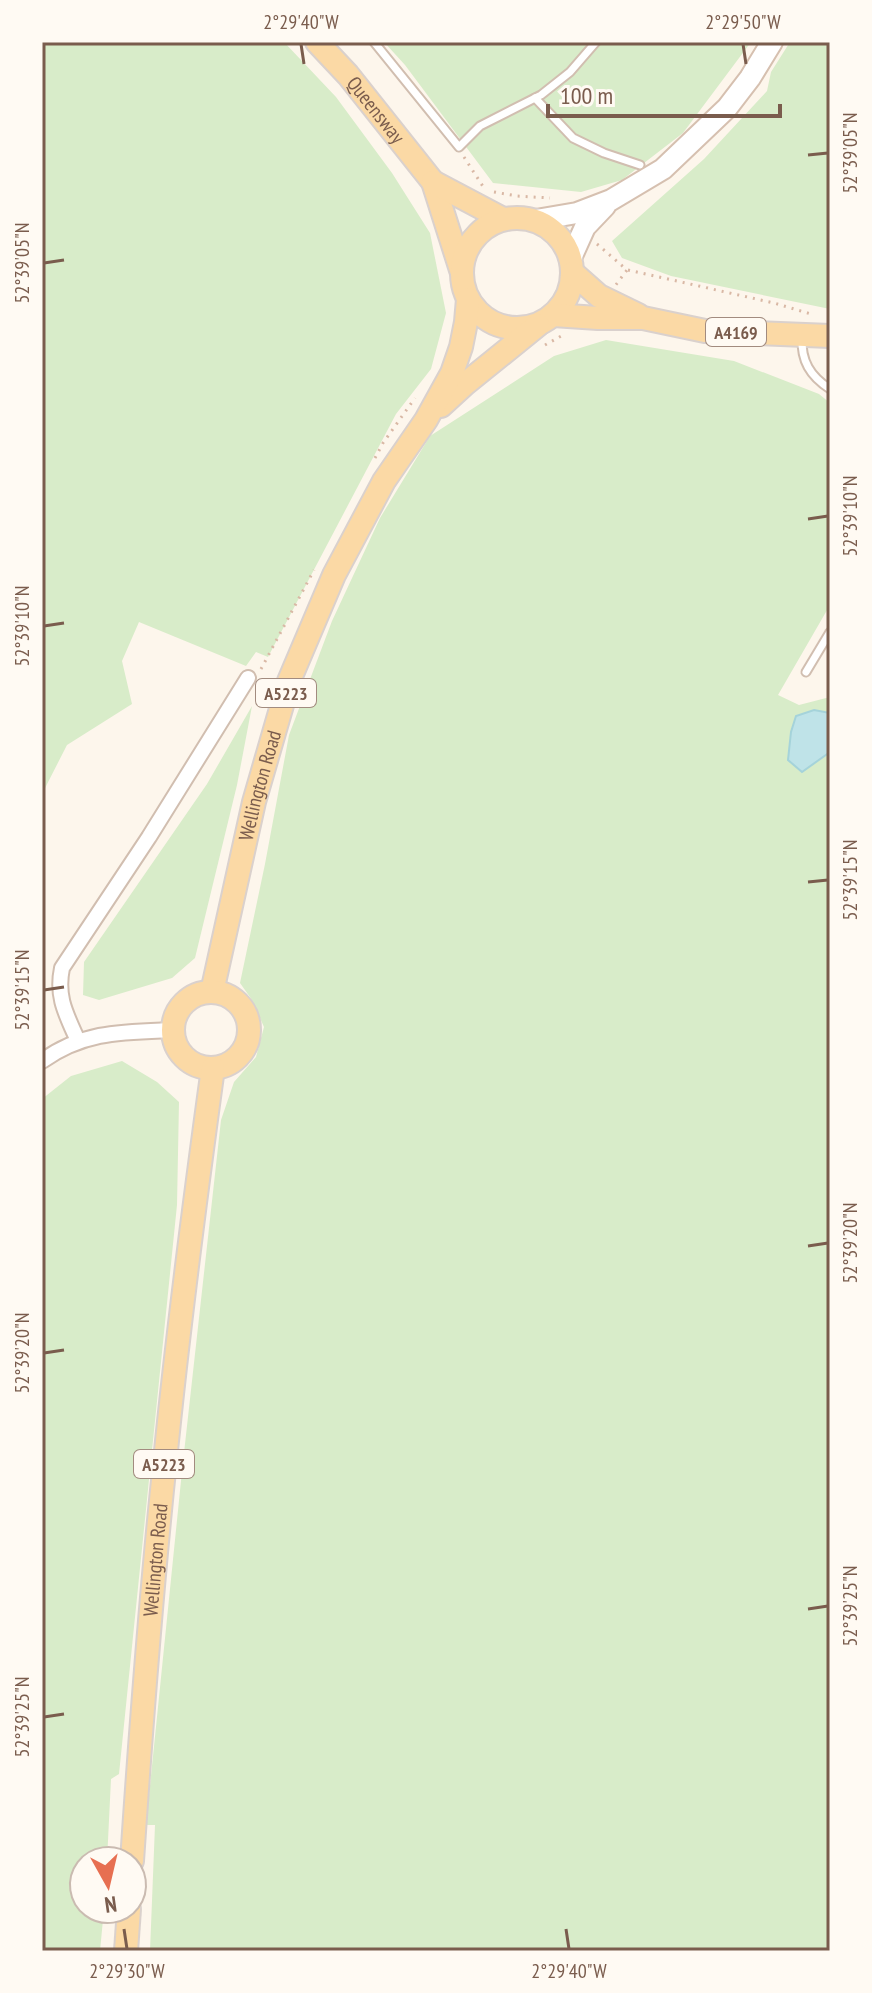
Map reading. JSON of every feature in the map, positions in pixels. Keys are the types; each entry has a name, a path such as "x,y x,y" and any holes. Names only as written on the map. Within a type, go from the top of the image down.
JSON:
{"main road":[{"name":"Queensway","path":"317,42 348,75 433,182 461,271"},
{"name":"Queensway","path":"433,182 503,219"},
{"path":"519,217 536,220 551,228 564,242 572,266 571,289 564,303 547,320 524,328 507,328 478,313 463,286 461,271 473,238 487,226 503,219 519,217"},
{"name":"A4169","path":"572,266 599,296 643,318"},
{"name":"Wellington Road","path":"212,992 254,802 289,681 334,575 384,481 426,420 452,373 461,347 468,299"},
{"name":"A4169","path":"547,320 643,318 705,331 818,336"},
{"name":"Wellington Road","path":"426,420 465,384 547,320"},
{"path":"212,992 236,1001 248,1023 244,1048 236,1058 213,1068 189,1061 175,1042 173,1030 175,1018 189,999 212,992"},
{"name":"Wellington Road","path":"133,1845 164,1462 213,1068"},
{"path":"126,1951 128,1925"}],"street":[{"path":"536,220 577,213 611,200 663,169 727,108 772,42"},
{"path":"572,266 585,227 611,200"},
{"path":"78,1041 63,1006 59,985 62,968 149,837 248,678"},
{"path":"42,1061 78,1041 107,1034 173,1030"}],"lane":[{"path":"374,42 459,147 480,126 535,98 570,72 596,42"},
{"path":"535,98 573,138 640,165"},
{"path":"818,336 803,354 810,373 830,389"},
{"path":"806,672 830,632"}],"path":[{"path":"597,245 627,270 811,314 818,336"},
{"path":"605,299 627,270"}],"green space":[{"path":"42,42 284,42 336,97 392,173 430,233 446,313 431,369 396,414 268,657 256,652 246,666 139,622 122,661 132,704 67,745 42,794"},
{"path":"384,42 751,42 683,133 622,180 581,192 493,183 405,65"},
{"path":"790,42 830,42 830,309 671,276 622,258 612,241 704,159 767,91 771,72"},
{"path":"606,340 734,361 819,394 830,403 830,605 778,695 799,705 830,697 830,713 814,710 802,772 830,752 830,1951 150,1951 155,1825 146,1825 221,1120 234,1082 256,1057 264,1027 240,983 289,735 332,621 380,518 430,436 554,356"},
{"path":"252,706 237,785 195,958 172,978 99,1000 83,995 84,962 207,784"},
{"path":"122,1061 157,1082 179,1102 177,1205 119,1774 111,1779 108,1845 68,1845 68,1925 102,1925 100,1951 42,1951 42,1099 71,1076"}],"water":[{"path":"814,710 830,713 830,752 802,772 788,760 791,732 796,716"}]}
